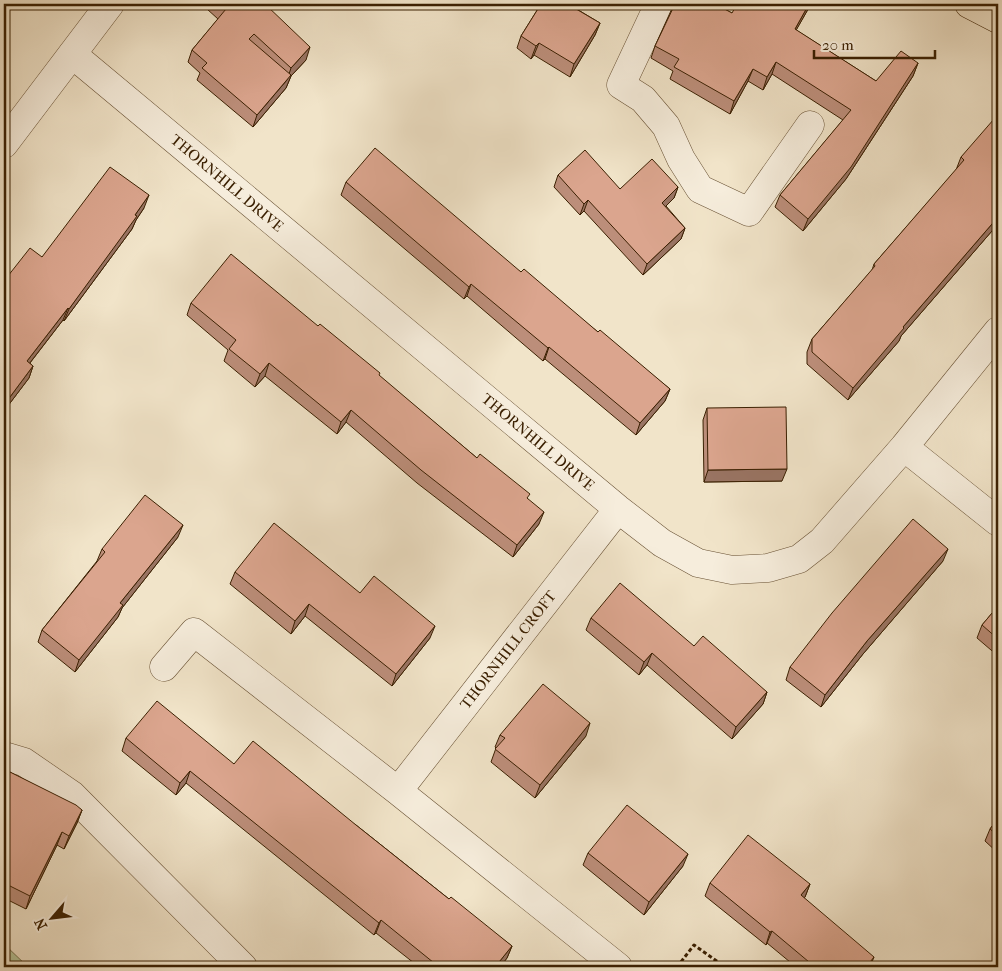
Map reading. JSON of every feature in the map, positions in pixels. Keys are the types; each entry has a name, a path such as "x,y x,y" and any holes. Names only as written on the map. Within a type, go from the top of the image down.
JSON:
{"main road":[{"path":"968,4 998,19"}],"street":[{"path":"4,144 110,4"},
{"path":"658,4 621,85 643,99 666,126 681,159 700,189 749,212 810,125"},
{"name":"THORNHILL DRIVE","path":"72,54 618,509 662,543 698,563 732,570 768,568 799,559 822,540 904,447 998,331"},
{"path":"904,447 998,522"},
{"name":"THORNHILL CROFT","path":"398,792 618,509"},
{"path":"164,667 194,632 618,967"},
{"path":"4,756 24,762 72,795 243,967"}],"path":[{"path":"678,967 694,945 725,967"}],"green space":[{"path":"4,944 28,967 4,967"}],"building":[{"path":"220,4 265,4 310,47 291,68 254,34 249,39 291,75 257,115 202,68 207,63 192,50 226,9"},
{"path":"541,4 573,4 571,6 600,23 574,64 539,43 536,46 521,36"},
{"path":"675,4 715,4 732,13 737,4 809,4 795,29 876,81 901,51 918,63 851,167 808,219 780,195 851,110 776,62 767,77 753,69 734,101 674,67 679,59 655,46"},
{"path":"994,119 998,122 998,217 853,388 812,352 812,339 964,160 961,157"},
{"path":"375,148 521,272 524,269 598,332 600,330 670,389 640,423 471,284 469,287 346,182"},
{"path":"585,150 620,189 652,159 678,187 662,203 685,228 647,264 588,200 584,204 558,175"},
{"path":"110,167 149,195 135,215 137,216 69,309 27,361 33,366 4,405 4,288 7,283 4,281 30,248 42,257"},
{"path":"231,254 318,326 320,324 380,373 379,375 477,458 480,454 530,494 527,498 544,512 517,545 421,470 351,410 341,422 269,363 260,374 229,349 236,340 191,303"},
{"path":"786,407 787,469 708,470 707,408"},
{"path":"145,495 183,525 120,603 123,605 79,660 42,630 105,552 102,549"},
{"path":"913,519 948,549 867,641 825,695 790,667 832,613"},
{"path":"274,523 360,593 374,576 435,626 396,674 309,604 295,621 235,572"},
{"path":"620,583 694,646 703,636 767,692 736,727 652,653 644,662 591,618"},
{"path":"998,606 998,639 982,625"},
{"path":"543,684 590,723 540,785 495,749 505,738 500,735"},
{"path":"157,701 234,764 253,741 449,899 451,897 512,946 495,967 439,967 381,920 379,923 190,771 180,783 126,738"},
{"path":"4,769 76,805 82,810 69,836 62,832 30,896 4,883"},
{"path":"627,805 688,854 649,902 588,853"},
{"path":"998,818 998,836 990,829"},
{"path":"748,835 810,884 801,895 874,957 866,967 815,967 710,883"}]}
